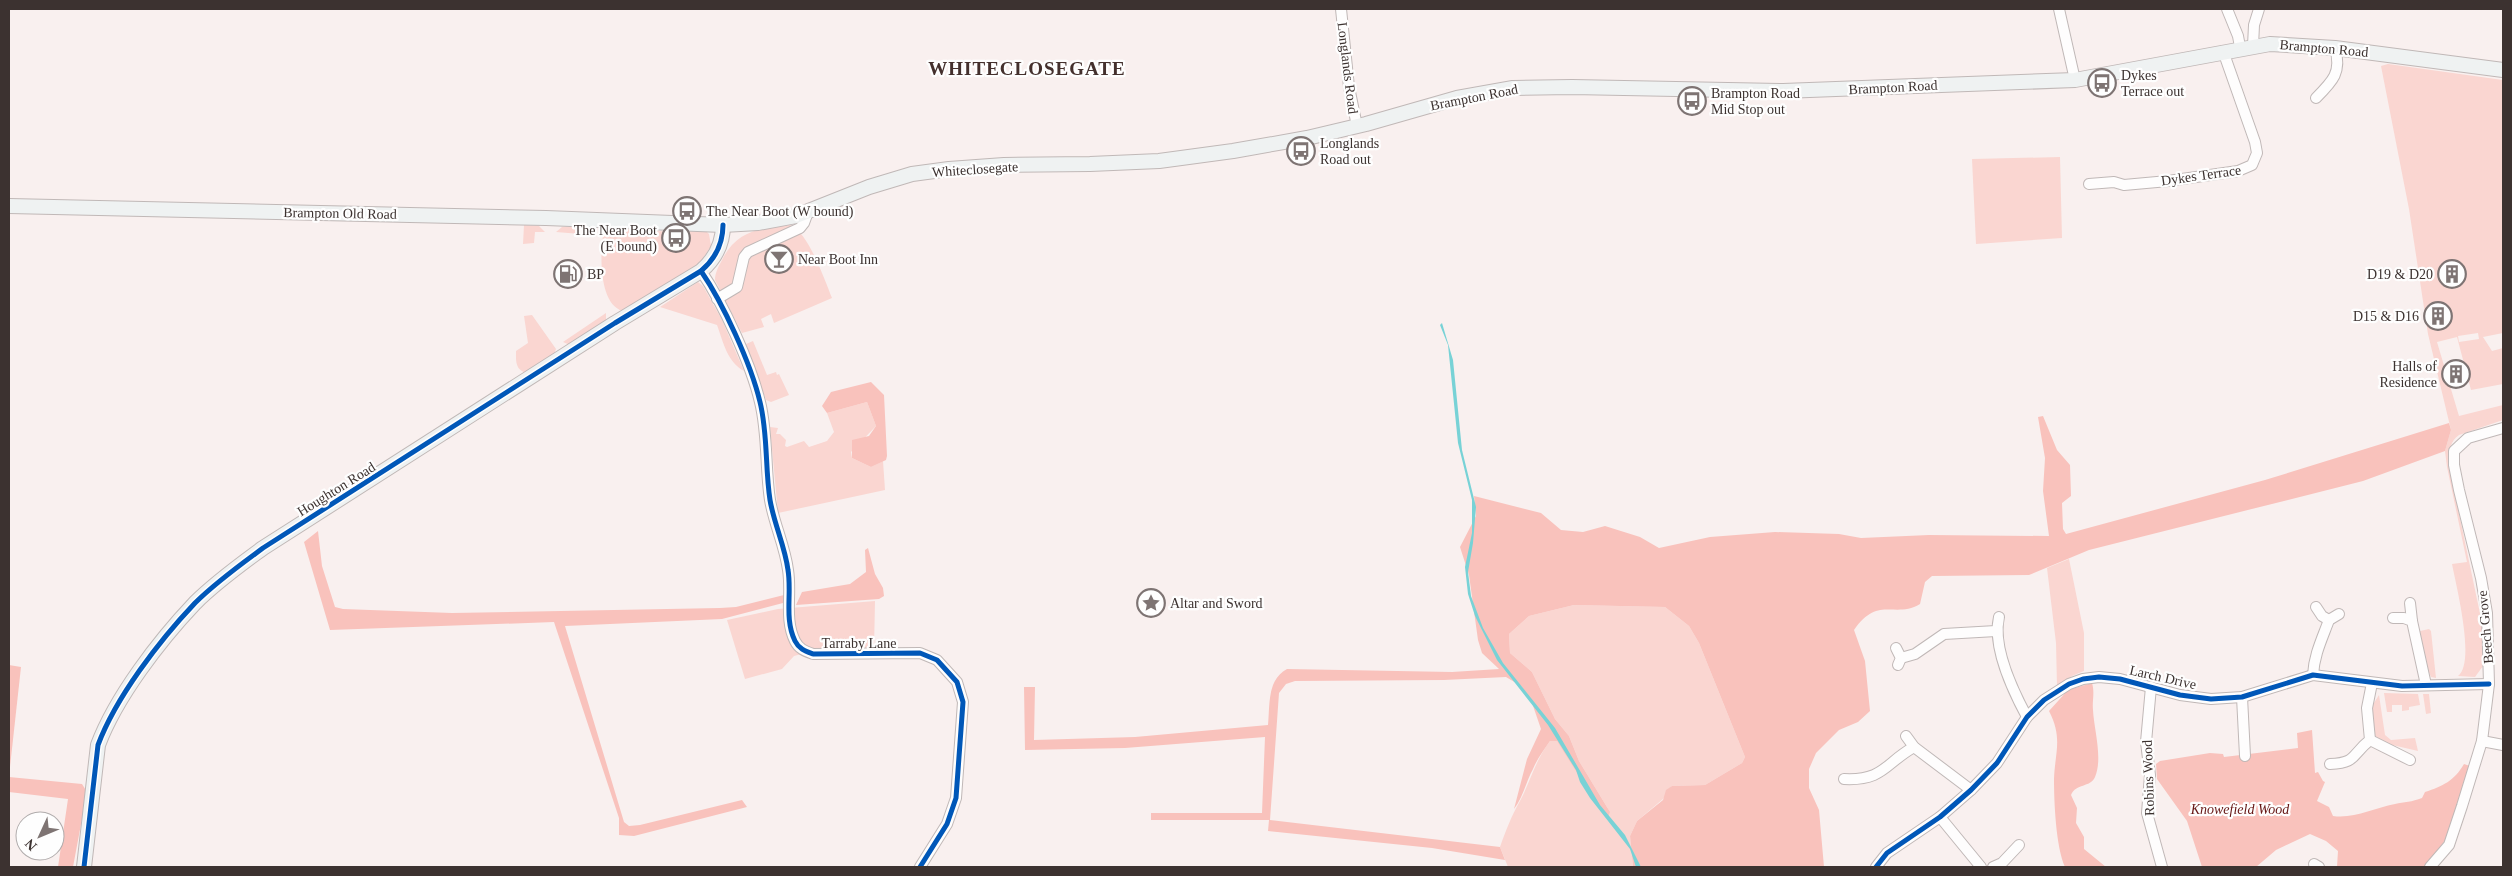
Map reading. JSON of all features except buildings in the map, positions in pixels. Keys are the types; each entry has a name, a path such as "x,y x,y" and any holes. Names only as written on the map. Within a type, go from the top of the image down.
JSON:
{"main road":[{"name":"Brampton Road","path":"1284,142 1357,126 1457,98 1513,88 1792,90 2075,80 2246,47 2296,44 2503,70"},
{"name":"Whiteclosegate","path":"672,222 723,225 758,223 808,212 869,187 912,174 949,169 1004,165 1159,161 1284,142"},
{"name":"Brampton Old Road","path":"9,206 672,222"},
{"name":"Houghton Road","path":"84,867 98,745 103,732 115,707 143,668 196,603 224,577 263,548 615,323 701,271 713,259 723,236 723,225"}],"street":[{"name":"Longlands Road","path":"1341,9 1349,87 1357,126"},
{"path":"2059,9 2075,80"},
{"path":"2227,9 2238,36 2246,47"},
{"path":"2246,47 2259,9"},
{"path":"2316,98 2338,70 2339,60 2335,48"},
{"name":"Dykes Terrace","path":"2089,184 2114,182 2124,185 2184,179 2238,171 2252,165 2257,153 2255,142 2223,51"},
{"path":"717,299 737,287 744,257 748,252 800,228 808,212"},
{"name":"Tarraby Lane","path":"701,271 738,343 760,400 764,420 770,500 788,569 790,587 788,614 795,640 801,649 813,654 920,653 938,660 957,682 963,702 956,798 947,824 920,867"},
{"name":"Beech Grove","path":"2430,867 2449,845 2482,741 2489,684 2487,613 2454,465 2454,451 2462,441 2478,434 2503,428"},
{"path":"2410,603 2426,685"},
{"path":"2316,607 2322,616 2329,620"},
{"path":"2313,675 2316,653 2324,637 2329,620 2339,614"},
{"path":"1999,617 1996,631 2015,693 2027,718"},
{"path":"2393,618 2404,618 2412,621"},
{"path":"1896,648 1900,662 1944,634 1996,631"},
{"name":"Larch Drive","path":"1876,867 1887,853 1940,817 1971,790 1996,763 2027,718 2044,700 2069,684 2082,679 2099,677 2120,679 2210,699 2242,697 2313,675 2402,686 2489,684"},
{"path":"2370,740 2368,708 2372,683"},
{"name":"Robins Wood","path":"2151,687 2146,742 2150,775 2147,813 2162,867"},
{"path":"2242,697 2245,756"},
{"path":"1906,736 1914,747 1971,790"},
{"path":"2370,740 2410,760"},
{"path":"2330,764 2344,764 2350,761 2359,749 2370,740"},
{"path":"2482,741 2503,745"},
{"path":"1844,779 1860,780 1873,777 1914,747"},
{"path":"1940,817 1981,867"},
{"path":"1993,867 2002,863 2019,845"}],"shaded area":[{"path":"2388,64 2503,80 2503,333 2483,337 2492,351 2503,348 2503,384 2471,390 2457,337 2437,342 2459,416 2503,405 2503,420 2459,435 2453,441 2449,453 2449,466 2482,623 2483,666 2475,677 2458,676 2463,668 2465,640 2452,564 2467,562 2445,451 2451,430 2428,334 2409,209 2381,66","holes":["2478,333 2479,339 2459,342 2458,336"]},
{"path":"2060,157 2062,238 1976,244 1972,159"},
{"path":"524,225 539,226 545,232 535,232 534,243 523,244"},
{"path":"790,225 797,229 809,246 832,298 774,323 771,314 761,319 764,327 742,333 715,280 718,269 729,249 743,236 760,229"},
{"path":"562,227 583,228 593,235 556,232"},
{"path":"612,228 672,232 706,231 709,234 711,246 698,266 623,311 615,307 609,299 603,278 601,255 603,236 606,231"},
{"path":"698,282 703,286 722,320 744,371 730,357 717,325 660,307"},
{"path":"606,313 606,324 570,345 563,342"},
{"path":"532,315 556,349 553,357 526,373 518,367 516,351 528,343 524,316"},
{"path":"753,341 767,375 776,372 777,375 779,374 789,395 771,402 766,400 746,344"},
{"path":"867,402 876,426 851,452 852,458 871,467 883,461 885,490 778,513 770,427 778,428 776,434 780,434 786,440 785,446 804,441 809,447 827,441 834,432 827,413"},
{"path":"2069,559 2084,633 2084,671 2072,676 2057,687 2056,643 2047,568"},
{"path":"875,601 874,650 809,652 794,656 782,669 745,679 727,620 778,609"},
{"path":"1574,605 1665,607 1689,626 1699,643 1745,757 1742,763 1705,785 1672,786 1663,799 1637,821 1630,836 1633,867 1508,867 1500,847 1511,818 1537,763 1550,741 1557,741 1610,812 1579,761 1569,736 1555,719 1532,672 1510,653 1509,634 1529,616"},
{"path":"2429,629 2431,631 2436,678 2431,677 2423,659 2420,631"},
{"path":"2384,693 2418,694 2420,705 2409,707 2409,710 2402,711 2402,705 2392,705 2392,712 2387,712"},
{"path":"2423,694 2429,694 2431,713 2426,714"},
{"path":"2379,695 2385,735 2391,740 2415,738 2418,751 2388,744 2375,736 2372,706"}],"green space":[{"path":"871,382 884,395 887,456 886,460 871,467 852,458 852,440 869,436 876,426 867,402 827,413 822,406 831,392"},
{"path":"2043,416 2057,450 2070,465 2071,496 2062,503 2063,529 2066,534 2265,480 2449,423 2451,430 2445,451 2363,481 2089,550 2029,575 1932,576 1925,582 1920,604 1911,608 1879,610 1871,613 1854,630 1865,661 1870,711 1858,722 1839,730 1816,753 1809,769 1809,788 1819,810 1824,867 1633,867 1630,836 1637,821 1663,800 1666,790 1672,786 1705,785 1742,763 1745,757 1699,643 1689,626 1665,607 1574,605 1529,616 1509,634 1510,653 1532,672 1555,719 1569,736 1579,761 1610,812 1608,817 1588,790 1557,741 1550,741 1536,762 1520,800 1514,809 1527,759 1541,729 1531,700 1521,686 1506,677 1444,680 1295,681 1286,684 1279,693 1270,820 1500,847 1505,860 1432,848 1268,831 1269,820 1151,820 1151,813 1262,813 1265,737 1125,748 1025,750 1024,687 1035,687 1034,740 1135,737 1268,725 1273,686 1276,679 1287,669 1452,672 1499,669 1482,653 1478,640 1469,575 1460,547 1476,516 1474,496 1541,513 1561,530 1583,532 1605,526 1640,537 1659,548 1710,537 1775,532 1839,534 1861,538 1929,535 2049,536 2043,491 2045,458 2038,417"},
{"path":"318,531 322,566 335,607 343,609 452,613 720,608 736,607 784,595 783,603 722,619 565,626 624,822 629,826 640,825 742,800 747,807 634,836 619,835 619,818 554,622 330,630 304,542"},
{"path":"868,548 875,574 883,588 884,596 879,599 796,605 802,592 850,584 866,572 865,550"},
{"path":"9,665 21,667 9,776"},
{"path":"2092,683 2098,753 2097,769 2095,777 2090,783 2076,789 2071,795 2077,808 2076,823 2084,837 2084,849 2106,867 2065,867 2059,848 2055,812 2054,779 2057,737 2049,711 2068,690"},
{"name":"Knowefield Wood","path":"2312,730 2315,773 2318,772 2325,782 2317,801 2329,807 2333,816 2356,815 2422,798 2425,792 2443,785 2452,779 2464,764 2470,766 2448,836 2426,867 2337,867 2338,851 2326,841 2310,834 2276,850 2256,867 2202,867 2187,821 2157,779 2156,764 2160,761 2210,753 2223,754 2224,757 2298,748 2297,733"},
{"path":"9,777 82,784 87,792 73,867 58,867 59,861 65,861 65,819 68,799 9,792"}],"water":[{"path":"1442,323 1453,360 1462,450 1476,507 1468,572 1471,596 1483,628 1503,663 1555,728 1600,805 1625,835 1641,867 1636,867 1630,849 1590,798 1580,782 1576,770 1548,725 1497,660 1475,616 1468,594 1465,567 1472,533 1472,500 1458,443 1448,345 1440,325"}],"cycle path":[{"path":"84,867 98,745 127,689 167,634 195,603 263,548 615,323 701,271 717,250 722,238 723,225"},
{"path":"701,271 735,334 750,370 760,402 763,414 770,500 787,561 790,624 798,646 813,654 920,653 937,660 957,682 963,702 956,798 947,824 920,867"},
{"path":"1876,867 1887,853 1940,817 1971,790 1997,763 2027,717 2044,700 2069,684 2083,679 2099,677 2120,679 2180,695 2211,699 2242,697 2313,675 2402,686 2489,684"}],"place":[{"name":"Dykes Terrace out","path":"2102,83"},
{"name":"Brampton Road Mid Stop out","path":"1692,101"},
{"name":"Longlands Road out","path":"1301,151"},
{"name":"The Near Boot (W bound)","path":"687,211"},
{"name":"The Near Boot (E bound)","path":"676,238"},
{"name":"Near Boot Inn","path":"779,259"},
{"name":"BP","path":"568,274"},
{"name":"D19 & D20","path":"2452,274"},
{"name":"D15 & D16","path":"2438,316"},
{"name":"Halls of Residence","path":"2456,374"},
{"name":"Altar and Sword","path":"1151,603"}],"district":[{"name":"WHITECLOSEGATE","path":"1027,68"}]}
